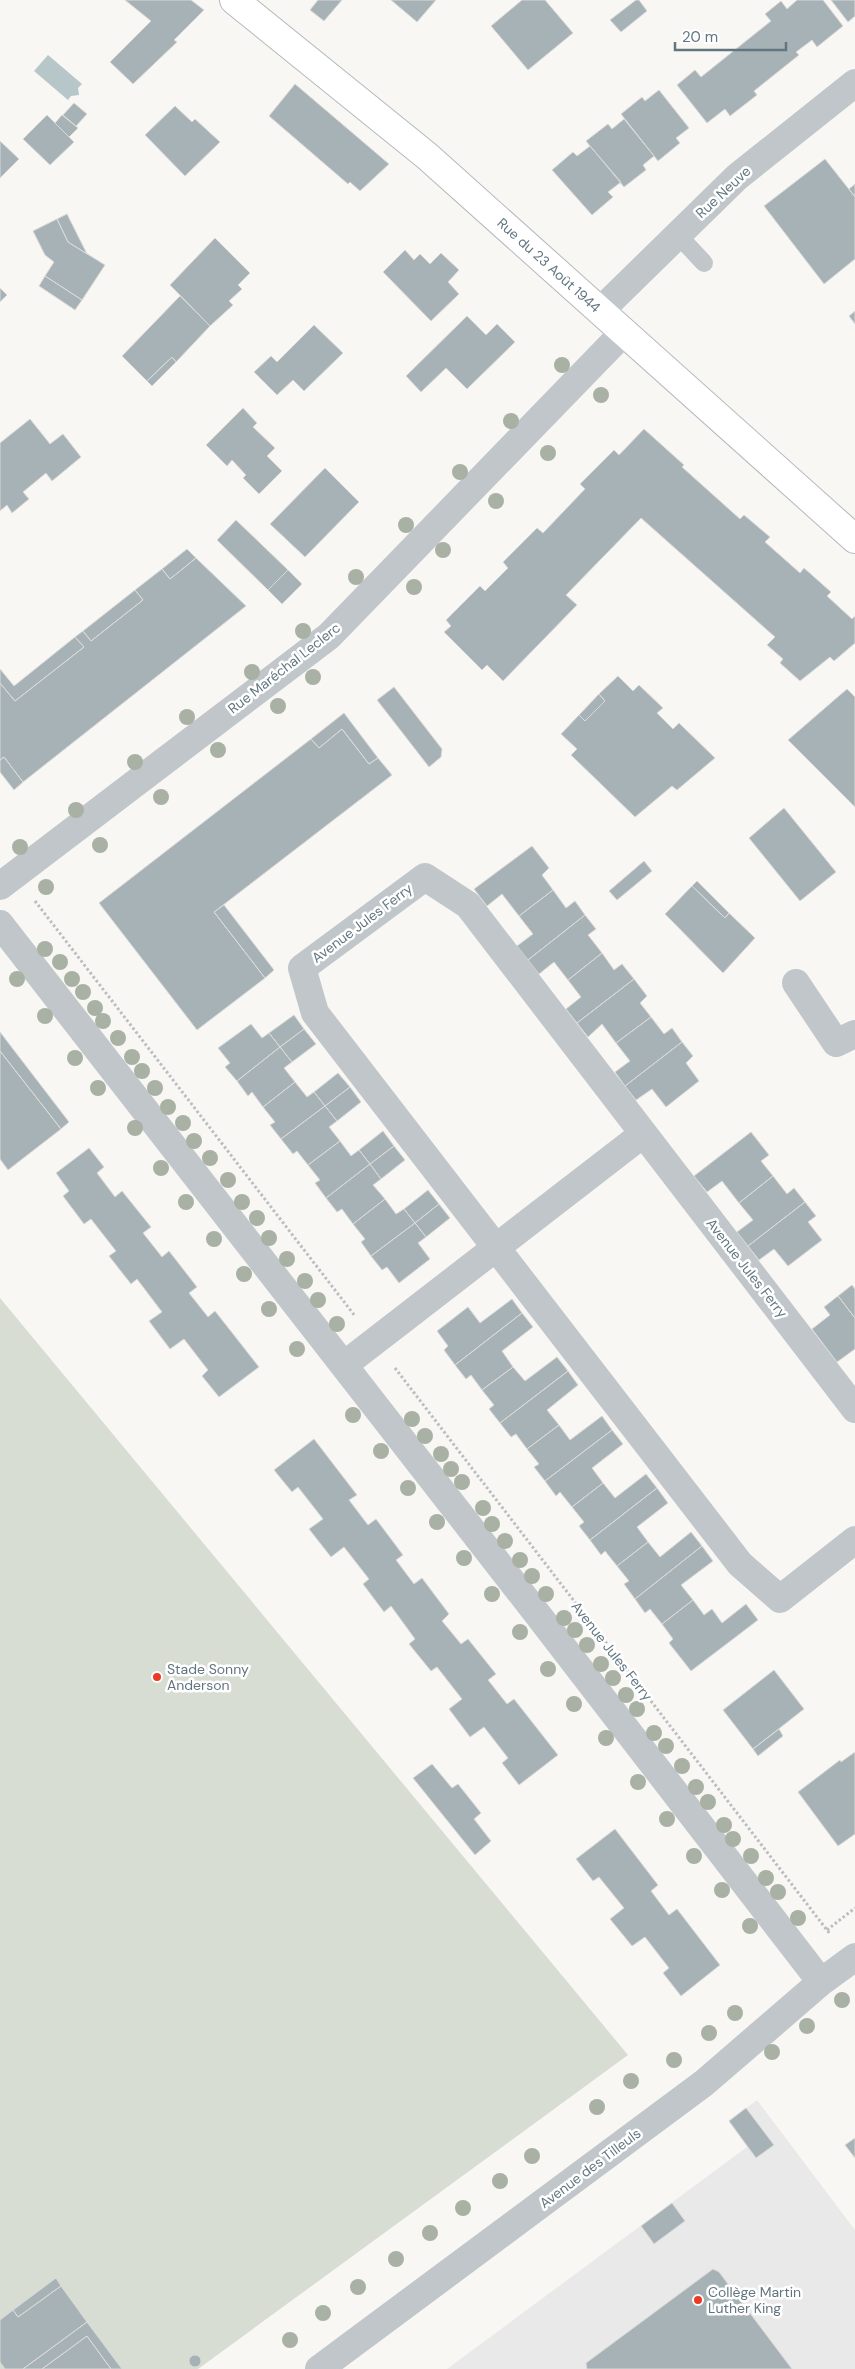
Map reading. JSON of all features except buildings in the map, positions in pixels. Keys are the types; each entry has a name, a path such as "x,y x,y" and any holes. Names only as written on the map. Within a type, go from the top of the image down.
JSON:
{"main road":[{"name":"Rue du 23 Août 1944","path":"234,0 427,156 855,539"}],"street":[{"name":"Rue Neuve","path":"600,311 737,177 855,83"},
{"name":"Rue Maréchal Leclerc","path":"7,881 329,636 624,332"},
{"name":"Avenue Jules Ferry","path":"853,1404 468,905 425,877 302,968 315,1014 740,1564 780,1598 855,1540"},
{"path":"0,924 821,1982"},
{"path":"796,983 836,1043 855,1034"},
{"path":"344,1365 643,1134"},
{"name":"Avenue des Tilleuls","path":"319,2369 704,2083 821,1982 853,1959"}],"lane":[{"path":"678,235 704,263"}],"path":[{"name":"Avenue Jules Ferry","path":"7,881 375,1341 827,1930 853,1959"},
{"path":"827,1930 855,1908"}],"shaded area":[{"path":"48,55 82,84 78,88 79,95 71,96 68,100 34,71"},
{"name":"Stade Sonny Anderson","path":"0,1298 628,2055 198,2369 0,2369"},
{"name":"Collège Martin Luther King","path":"757,2100 855,2230 855,2369 447,2369 747,2147 729,2121"}],"place":[{"name":"Stade Sonny Anderson","path":"157,1677"},
{"name":"Collège Martin Luther King","path":"698,2300"}]}
